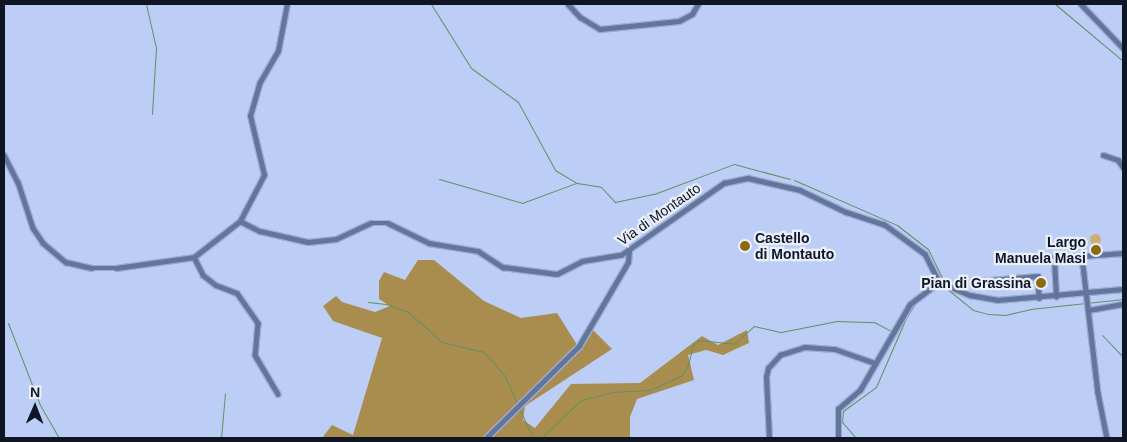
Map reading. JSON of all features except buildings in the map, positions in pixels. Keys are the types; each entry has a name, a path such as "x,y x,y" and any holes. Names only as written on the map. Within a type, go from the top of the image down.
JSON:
{"street":[{"path":"4,155 18,182 33,228 43,243 66,262 116,268 194,257 240,221 264,175 250,116 260,82 278,51 287,4"},
{"path":"568,4 580,17 600,29 679,21 692,14 698,4"},
{"path":"1081,4 1123,48"},
{"path":"1103,155 1118,160 1123,167"},
{"name":"Via di Montauto","path":"240,221 260,231 308,242 342,237 371,223 388,223 429,243 478,251 503,267 557,274 582,261 621,255 724,183 748,178 800,190 846,212 884,224 925,254 939,282"},
{"path":"486,438 579,346 628,262 629,251"},
{"path":"1056,297 1054,258 1123,253"},
{"path":"1082,256 1098,393 1108,438"},
{"path":"194,257 203,275 216,285 237,293 258,323 255,355 278,394"},
{"path":"979,281 1038,276 1039,298"},
{"path":"838,438 838,409 860,390 910,304 925,289 939,282 970,295 997,300 1056,297 1123,290"},
{"path":"1088,309 1123,304"},
{"path":"768,438 766,377 768,368 780,355 805,347 835,349 875,363"}],"shaded area":[{"path":"1095,233 1101,239 1095,245 1089,239"},
{"path":"418,260 434,260 484,301 521,318 557,313 581,351 593,330 612,349 525,406 523,420 535,428 571,384 640,383 702,336 718,345 747,330 749,343 723,355 706,350 688,355 694,380 637,399 630,417 630,438 322,438 332,425 353,435 382,338 333,321 323,306 336,296 342,302 375,312 390,306 379,299 379,281 384,272 405,280"}],"waterway":[{"path":"146,4 156,48 152,114"},
{"path":"431,4 471,68 518,102 555,170 577,183 601,187 615,202 654,194 734,164 790,179"},
{"path":"1055,4 1123,61"},
{"path":"439,179 522,203 576,183"},
{"path":"794,180 897,225 928,249 943,280"},
{"path":"934,289 946,288 973,310 988,314 1005,315 1030,309 1123,299"},
{"path":"368,302 386,304 408,312 442,342 484,352 505,376 518,405"},
{"path":"856,438 842,422 843,411 876,387 906,318 916,302"},
{"path":"541,438 581,400 613,392 650,390 682,375 688,365 693,345 698,340 734,344 754,326 781,332 837,321 874,322 891,331"},
{"path":"8,323 40,405 59,438"},
{"path":"1102,335 1123,357"},
{"path":"221,438 225,393"},
{"path":"519,408 533,438"}],"place":[{"name":"Castello di Montauto","path":"745,246"},
{"name":"Largo Manuela Masi","path":"1096,250"},
{"name":"Pian di Grassina","path":"1041,283"}]}
